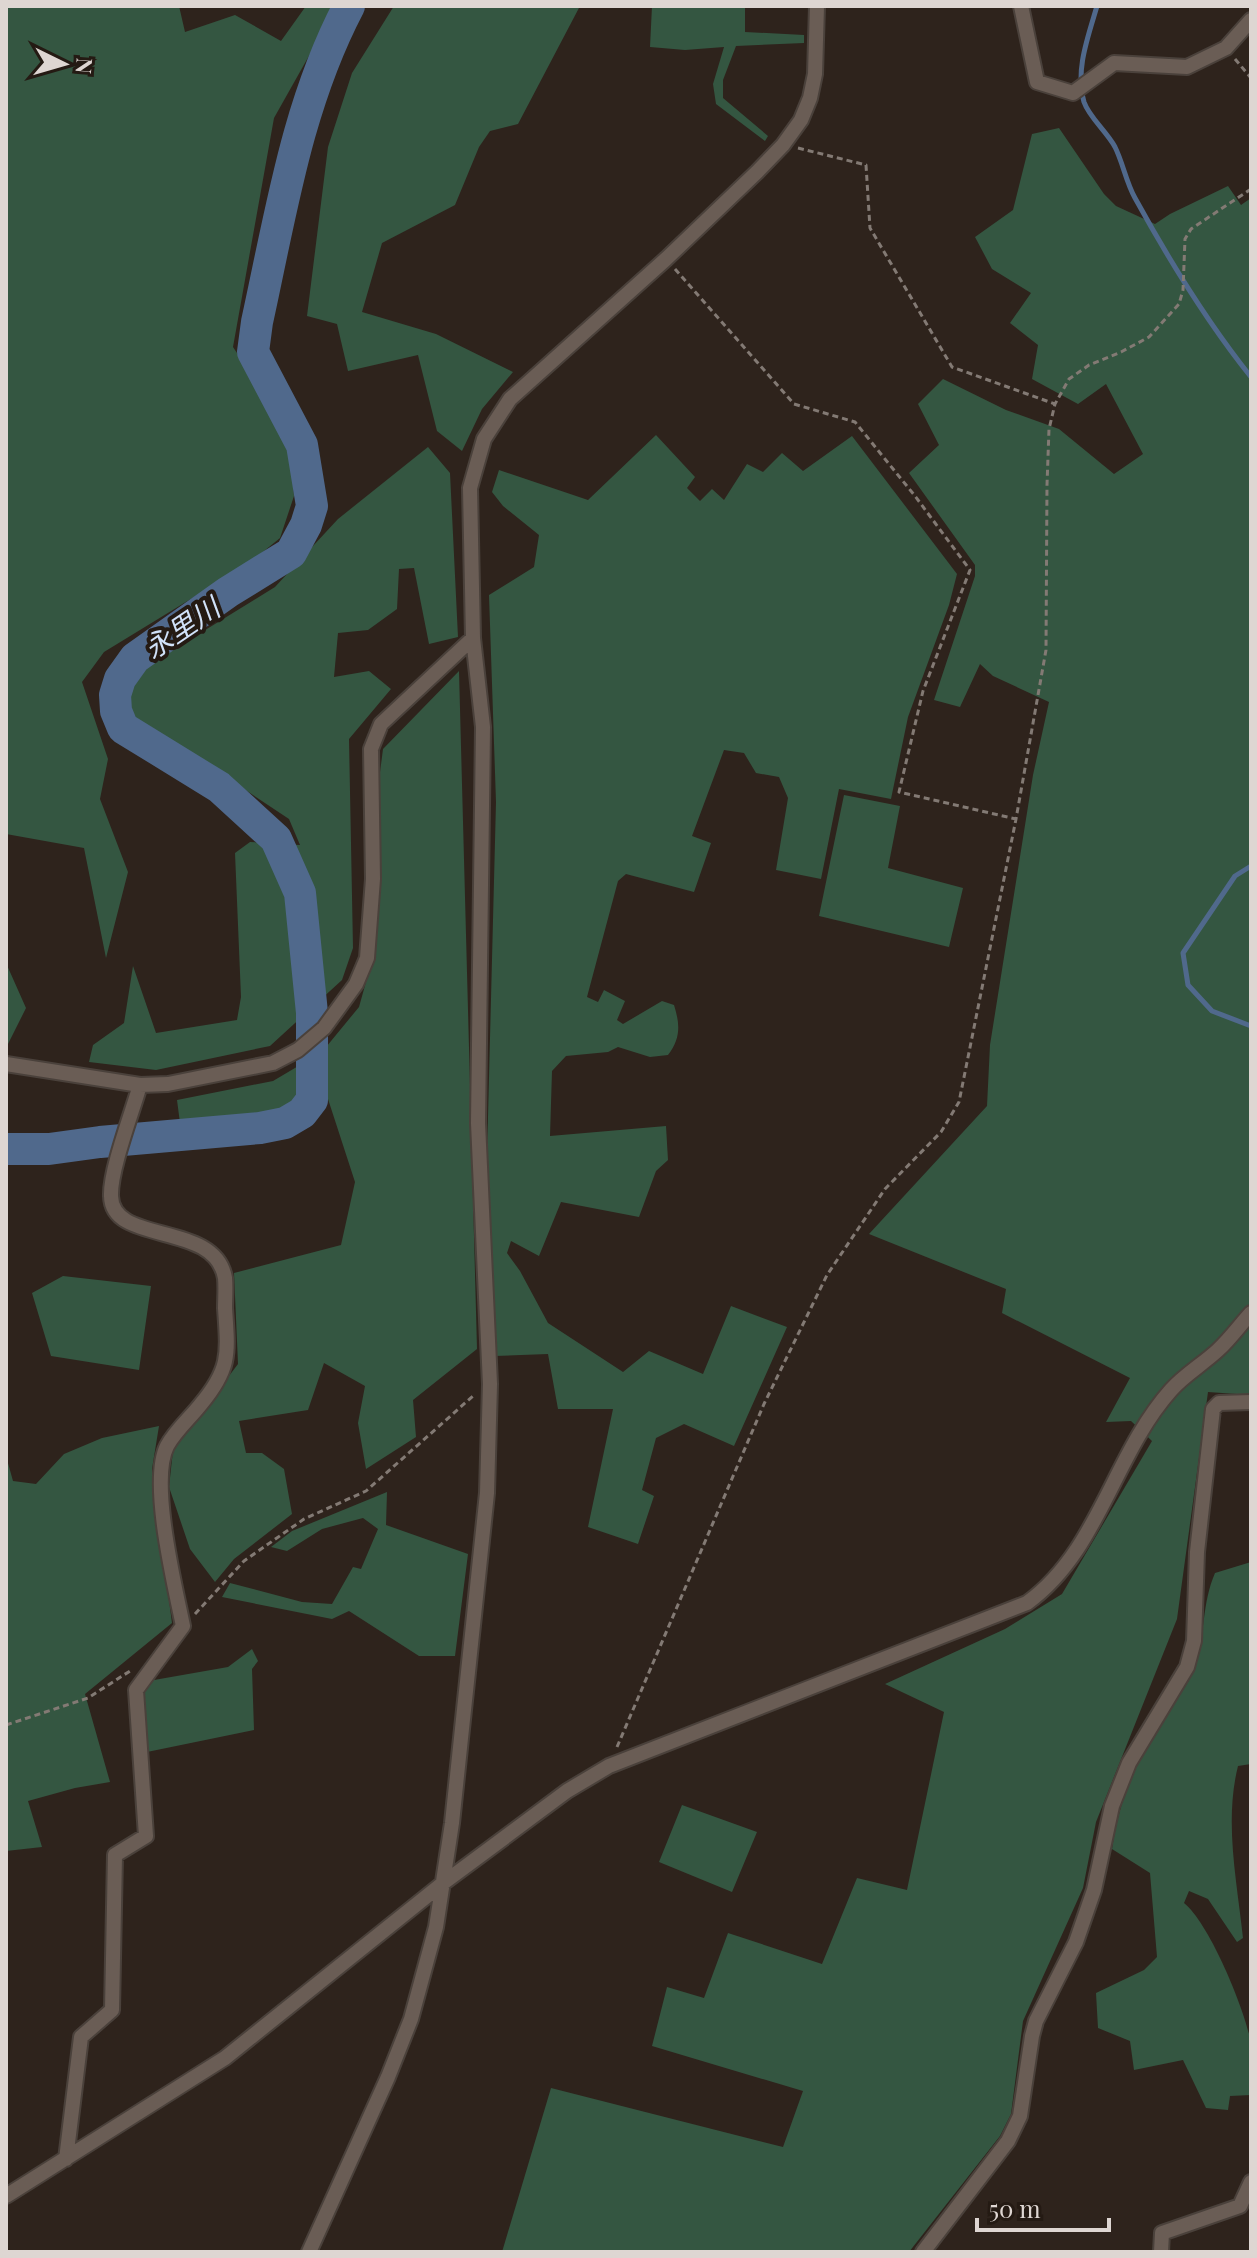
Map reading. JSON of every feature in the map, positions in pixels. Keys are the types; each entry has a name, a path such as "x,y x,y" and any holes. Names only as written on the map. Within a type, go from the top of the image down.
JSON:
{"street":[{"path":"309,2252 411,2019 436,1927 452,1823 487,1493 490,1384 478,1123 483,727 473,638 470,488 484,439 510,399 666,259 783,145 801,120 815,74 817,6"},
{"path":"1021,6 1037,82 1073,93 1114,63 1187,67 1226,48 1251,20"},
{"path":"6,1064 140,1085 168,1084 273,1063 298,1050 324,1028 356,984 367,958 373,879 371,749 375,735 381,724 473,638"},
{"path":"66,2159 81,2037 112,2010 115,1855 146,1836 136,1690 183,1626 170,1564 160,1480 166,1447 221,1379 229,1349 225,1276 215,1257 199,1244 129,1223 117,1216 110,1194 140,1085"},
{"path":"6,2196 225,2058 442,1884 567,1791 609,1766 1012,1609 1037,1595 1048,1587 1075,1555 1136,1441 1171,1389 1219,1349 1251,1313"},
{"path":"923,2252 1008,2141 1020,2116 1036,2021 1076,1942 1094,1890 1112,1806 1129,1763 1187,1667 1194,1641 1197,1552 1213,1409 1219,1403 1251,1402"},
{"path":"1161,2252 1162,2233 1240,2206 1251,2182"}],"path":[{"path":"1226,48 1251,78"},
{"path":"783,145 866,165 870,228 952,367 1055,404"},
{"path":"609,1766 764,1404 827,1275 885,1189 941,1132 959,1102 1016,819 1046,650 1049,429 1055,404 1069,379 1089,365 1149,337 1170,315 1179,304 1183,290 1185,239 1191,229 1251,189"},
{"path":"666,259 794,404 855,422 970,570 923,691 899,792 1016,819"},
{"path":"183,1626 244,1561 304,1519 366,1491 461,1405 490,1384"},
{"path":"6,1725 88,1698 142,1664"}],"green space":[{"path":"6,6 179,6 185,32 235,15 281,41 306,6 337,6 274,118 233,347 275,410 291,456 294,496 280,538 248,564 104,652 82,682 108,759 100,799 128,872 106,958 84,848 6,834"},
{"path":"394,6 580,6 518,124 490,131 479,147 455,205 382,243 362,312 436,334 513,372 482,409 462,451 437,431 418,355 348,371 337,324 307,316 328,147 352,73"},
{"path":"652,6 745,6 745,32 804,35 804,43 736,46 723,80 723,98 768,136 765,141 716,104 713,84 724,47 685,50 650,47"},
{"path":"1059,128 1104,194 1116,206 1155,224 1228,186 1241,205 1251,198 1251,1395 1208,1392 1177,1619 1096,1822 1083,1888 1023,2021 1011,2114 1000,2136 909,2252 502,2252 551,2088 783,2147 803,2091 652,2046 667,1987 704,1998 728,1933 822,1964 857,1878 907,1890 944,1712 885,1684 1005,1629 1062,1594 1152,1441 1131,1421 1106,1422 1130,1378 1002,1313 1006,1289 869,1234 987,1106 990,1045 1033,775 1049,702 993,676 980,664 960,707 934,700 975,576 975,565 909,473 939,445 918,404 943,379 1006,410 1059,429 1114,474 1143,454 1106,384 1078,404 1032,379 1038,345 1010,323 1031,293 992,269 975,237 1013,210 1032,134"},
{"path":"656,435 695,477 687,488 700,501 712,489 724,500 747,464 763,472 782,453 803,471 852,436 957,574 949,605 908,717 891,799 839,789 821,879 776,870 788,798 779,777 756,773 744,753 724,750 692,836 711,843 694,892 626,874 618,881 587,997 598,1002 604,990 625,1001 617,1020 623,1024 662,1001 674,1005 678,1031 672,1049 668,1055 650,1057 618,1047 608,1052 566,1056 552,1071 550,1136 666,1126 668,1160 656,1171 639,1217 561,1202 539,1256 511,1241 507,1253 548,1323 623,1372 649,1351 703,1374 731,1306 787,1327 734,1446 684,1424 656,1438 642,1490 654,1496 638,1544 588,1527 613,1409 558,1409 548,1354 494,1356 487,1156 496,802 489,595 534,567 539,535 503,506 492,492 499,470 588,500"},
{"path":"428,447 450,473 458,637 429,644 414,568 399,569 397,609 368,630 338,633 334,677 369,671 391,689 349,739 353,948 342,980 270,1046 156,1070 89,1062 93,1045 124,1023 133,966 156,1033 237,1020 241,997 235,853 250,842 300,845 289,819 151,727 130,717 128,694 150,664 275,587 338,519"},
{"path":"459,671 477,1349 413,1400 416,1437 366,1469 358,1423 365,1386 324,1363 308,1410 239,1421 246,1453 262,1453 284,1469 292,1514 234,1559 215,1582 190,1549 169,1487 173,1450 238,1364 234,1273 341,1245 355,1182 328,1099 303,1099 288,1110 180,1123 177,1100 273,1081 322,1052 359,1007 376,946 379,780 383,749"},
{"path":"844,795 900,806 888,868 963,888 949,947 819,916"},
{"path":"6,963 26,1008 6,1048"},
{"path":"63,1276 151,1286 139,1370 51,1356 32,1293"},
{"path":"159,1426 152,1469 172,1623 85,1694 110,1782 28,1801 42,1847 6,1851 6,1456 13,1481 36,1484 64,1454 102,1438"},
{"path":"387,1492 386,1525 468,1554 455,1656 419,1656 349,1611 332,1619 222,1597 230,1583 302,1602 332,1604 353,1567 361,1569 378,1529 363,1518 322,1529 287,1551 271,1547 292,1531"},
{"path":"1251,1562 1251,1764 1238,1766 1232,1808 1233,1852 1243,1938 1237,1942 1208,1899 1189,1891 1184,1903 1204,1928 1224,1966 1250,2038 1251,2095 1230,2096 1228,2110 1206,2108 1183,2060 1134,2070 1130,2041 1098,2028 1096,1993 1144,1970 1157,1957 1150,1873 1112,1849 1119,1814 1143,1754 1193,1671 1215,1573"},
{"path":"252,1649 258,1661 252,1669 254,1730 147,1752 144,1692 154,1680 228,1667"},
{"path":"682,1805 757,1832 732,1892 659,1862"}],"waterway":[{"name":"永里川","path":"6,1149 49,1149 260,1128 285,1123 302,1113 312,1100 312,1013 300,893 276,839 219,787 123,728 116,711 115,695 120,679 135,658 228,592 291,553 306,525 312,506 302,445 253,352 292,160 316,82 349,6"},
{"path":"1097,6 1082,66 1084,102 1115,147 1132,192 1175,267 1219,335 1251,377"},
{"path":"1251,866 1235,876 1183,953 1188,985 1212,1011 1251,1026"}]}
